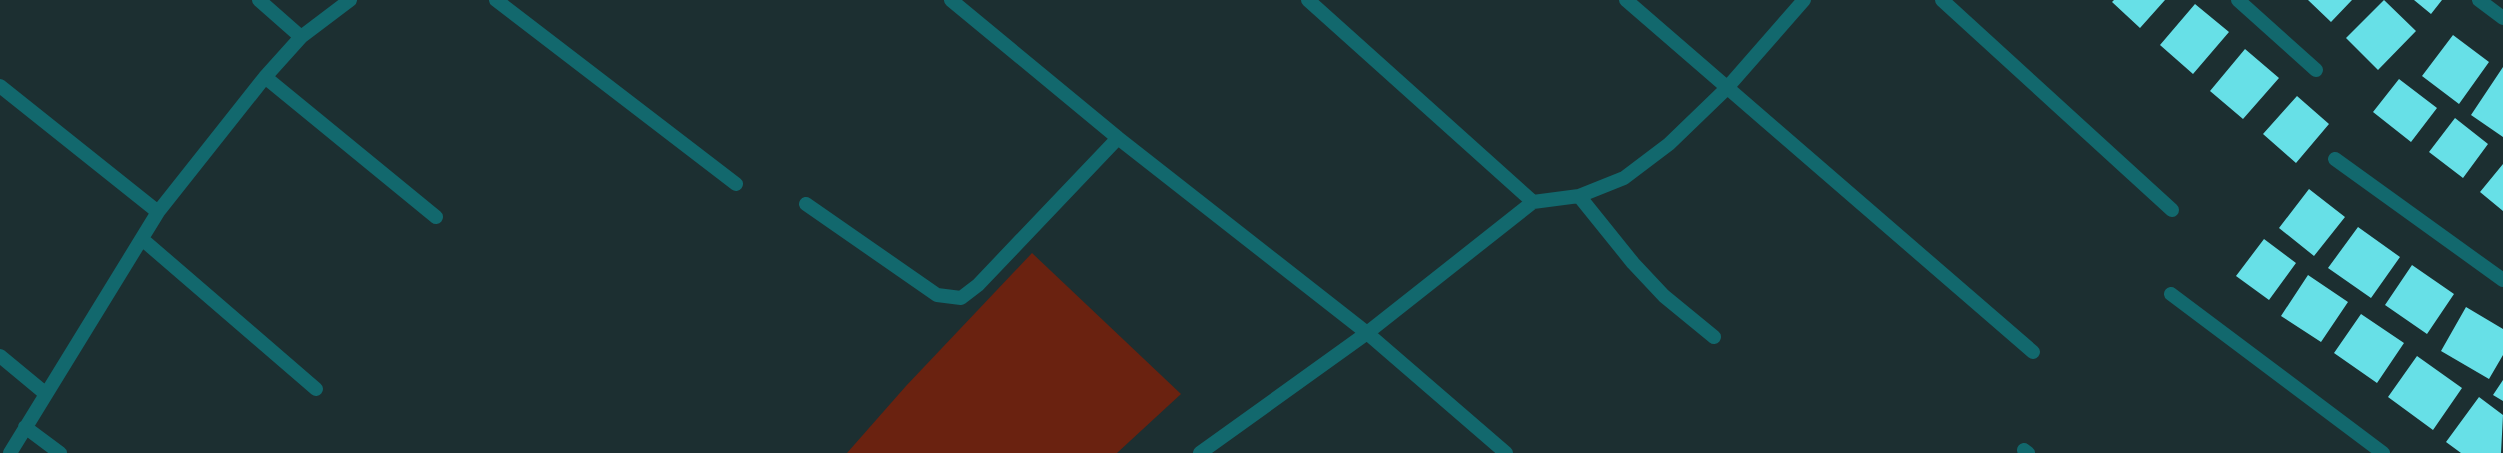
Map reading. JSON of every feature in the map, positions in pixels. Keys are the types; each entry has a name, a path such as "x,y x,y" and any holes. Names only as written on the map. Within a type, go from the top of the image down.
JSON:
{"street":[{"path":"259,0 301,37"},
{"path":"10,453 158,212 265,77 301,37 350,0"},
{"path":"496,0 736,184"},
{"path":"951,0 1118,138 1367,333 1506,453"},
{"path":"1308,0 1533,202"},
{"path":"1626,0 1726,89 2033,352"},
{"path":"1200,453 1367,333 1533,202 1579,196 1624,178 1669,144 1726,89 1804,0"},
{"path":"1942,0 2172,210"},
{"path":"2238,0 2316,70"},
{"path":"2478,0 2503,18"},
{"path":"265,77 436,218"},
{"path":"0,86 158,212"},
{"path":"806,204 937,296 961,298 978,285 1118,138"},
{"path":"2335,159 2503,280"},
{"path":"1579,196 1633,263 1664,296 1714,337"},
{"path":"142,239 316,389"},
{"path":"2171,294 2383,453"},
{"path":"0,356 46,394"},
{"path":"25,427 60,453"}],"shaded area":[{"path":"1032,253 1181,394 1117,453 847,453 906,386"}],"building":[{"path":"2114,0 2165,0 2140,28 2112,2"},
{"path":"2308,0 2352,0 2331,22"},
{"path":"2384,0 2416,31 2378,70 2346,38"},
{"path":"2414,0 2442,0 2431,14"},
{"path":"2195,4 2229,32 2193,74 2160,45"},
{"path":"2453,35 2489,62 2459,104 2422,76"},
{"path":"2245,49 2279,78 2243,119 2210,91"},
{"path":"2503,67 2503,137 2471,115"},
{"path":"2399,79 2437,108 2411,142 2373,112"},
{"path":"2297,96 2329,124 2296,163 2263,134"},
{"path":"2455,118 2488,144 2463,178 2429,152"},
{"path":"2503,164 2503,211 2480,192"},
{"path":"2309,189 2345,217 2314,256 2279,228"},
{"path":"2358,227 2400,257 2371,298 2328,268"},
{"path":"2264,239 2296,263 2269,300 2236,276"},
{"path":"2412,265 2454,294 2427,334 2385,305"},
{"path":"2308,275 2348,302 2321,342 2281,316"},
{"path":"2466,307 2503,329 2503,355 2489,379 2441,351"},
{"path":"2361,314 2404,343 2377,383 2334,353"},
{"path":"2417,356 2462,388 2433,430 2388,397"},
{"path":"2503,380 2503,401 2493,395"},
{"path":"2479,397 2503,415 2501,453 2461,453 2446,442"}]}
